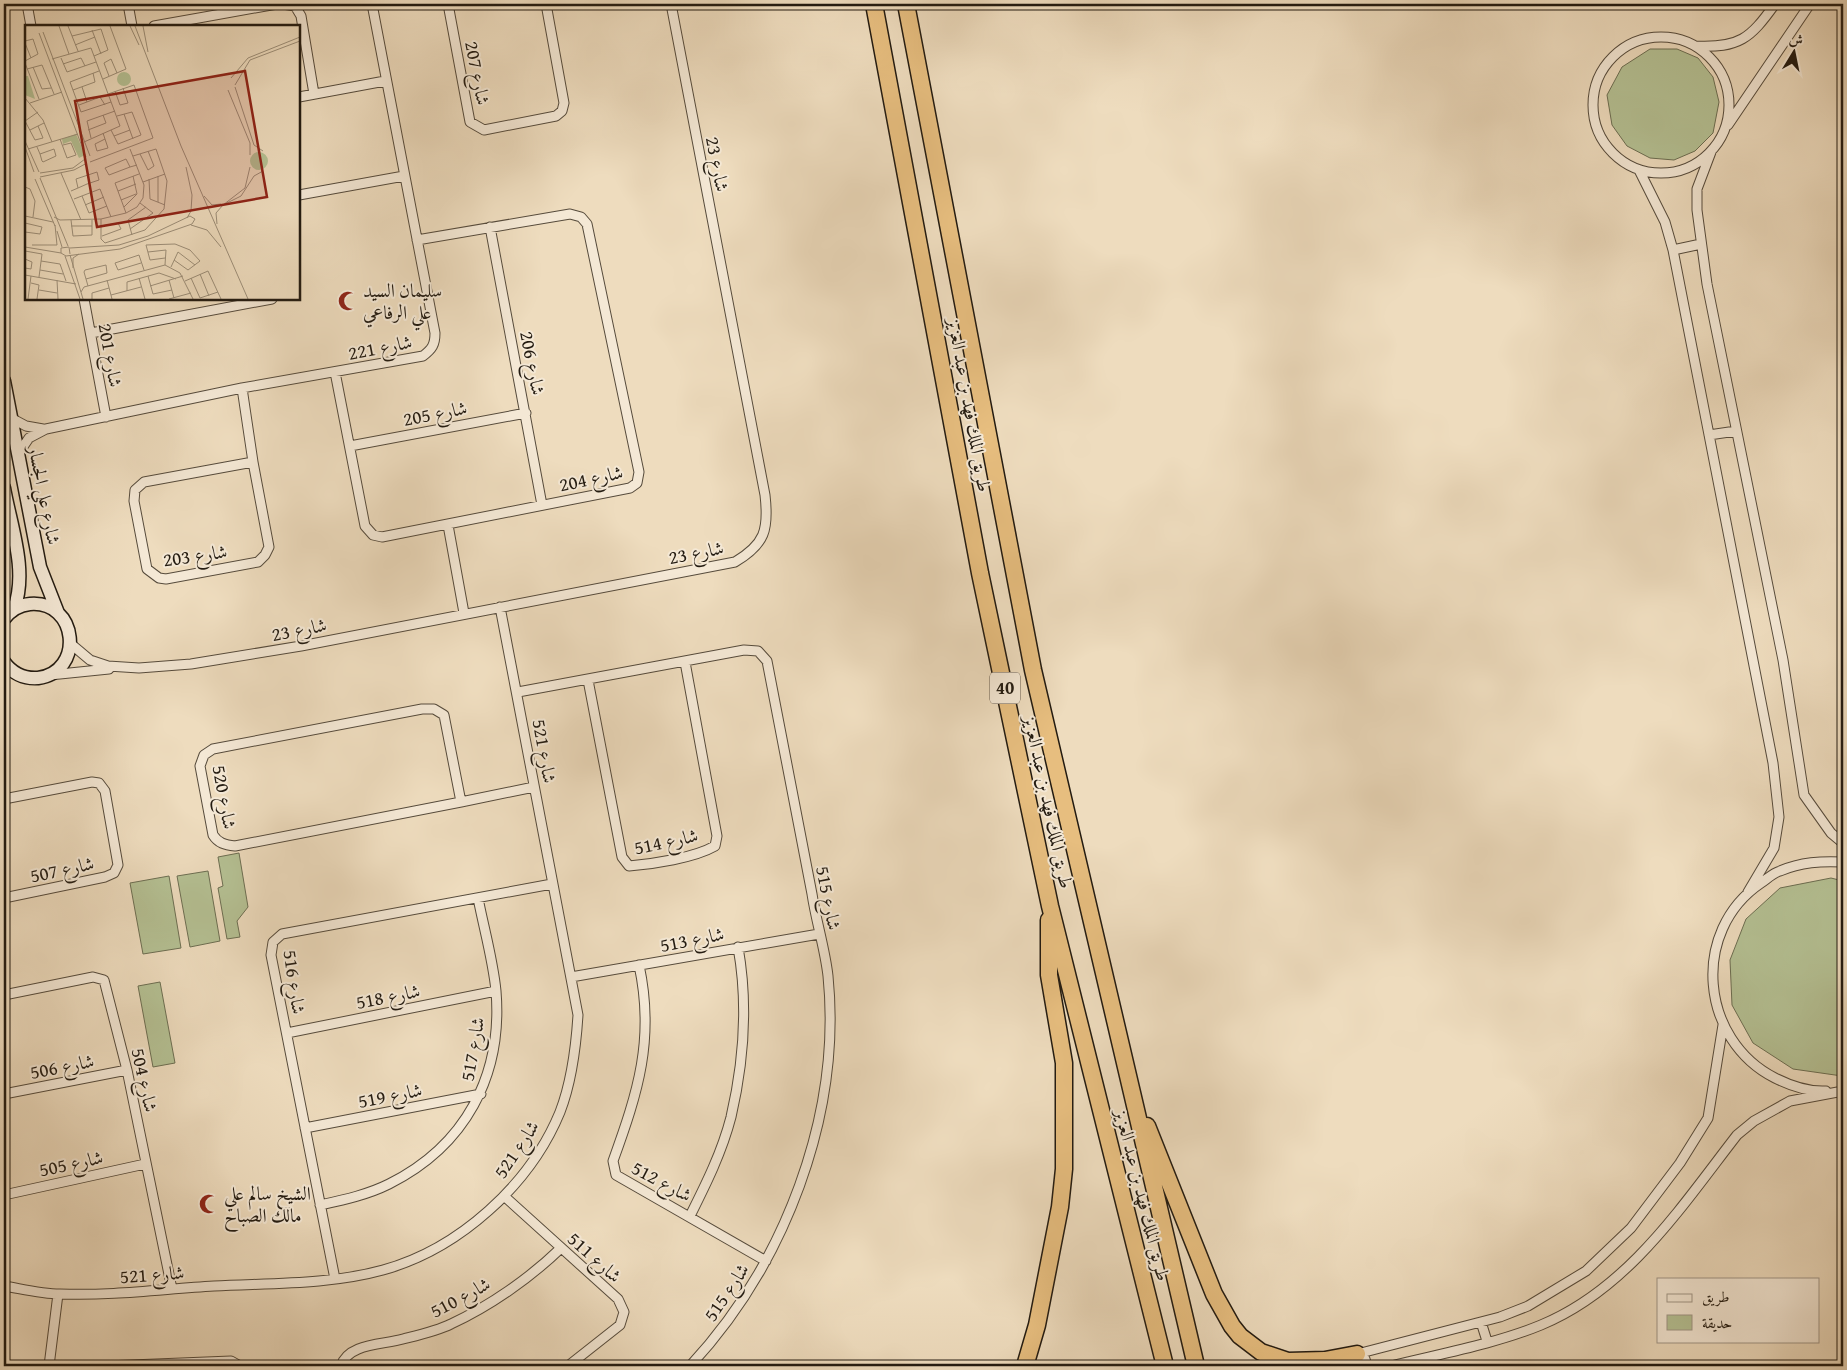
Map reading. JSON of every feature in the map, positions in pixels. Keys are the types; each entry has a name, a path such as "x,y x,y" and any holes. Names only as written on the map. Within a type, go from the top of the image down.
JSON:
{"highway":[{"name":"طريق الملك فهد بن عبد العزيز","path":"874,4 980,574 1050,906 1165,1366"},
{"name":"طريق الملك فهد بن عبد العزيز","path":"906,4 1034,670 1196,1366"},
{"path":"1025,1366 1037,1325 1060,1207 1064,1169 1064,1063 1048,959 1050,906"},
{"path":"1127,1075 1214,1294 1232,1326 1251,1346 1272,1357 1304,1362 1332,1359 1362,1360"}],"street":[{"path":"27,4 31,25"},
{"path":"128,4 132,25"},
{"path":"160,25 277,4"},
{"path":"283,4 295,6 301,16 314,94"},
{"name":"شارع 221","path":"18,454 29,438 46,429 242,388 423,356 431,350 435,344 435,333 372,4"},
{"name":"شارع 207","path":"448,4 470,122 484,130 556,116 562,111 564,103 546,4"},
{"name":"شارع 23","path":"47,676 122,668 191,664 301,646 735,562 756,548 766,524 765,496 671,4"},
{"path":"1775,4 1746,38 1722,47 1696,46 1674,38 1648,38 1624,47 1608,60 1598,77 1592,98 1593,120 1602,141 1639,170 1664,222 1673,250 1773,764 1779,817 1774,848 1748,892 1732,910 1721,931 1714,954 1712,978 1715,1002 1723,1025 1740,1051 1762,1072 1790,1085 1820,1091 1843,1090"},
{"path":"1810,4 1745,97 1710,152 1697,189 1697,210 1707,284 1783,660 1804,795 1831,833 1843,843"},
{"path":"1696,46 1714,62 1726,84 1729,108 1724,132"},
{"path":"300,96 386,81"},
{"path":"1639,170 1665,174 1681,170 1690,167 1710,152"},
{"path":"300,195 404,176"},
{"name":"شارع 204","path":"336,372 365,526 372,535 382,537 448,525 630,488 637,483 638,472 587,224 581,217 570,214 417,240"},
{"name":"شارع 206","path":"490,228 542,505"},
{"path":"1673,250 1701,244"},
{"name":"شارع 201","path":"84,300 106,417"},
{"path":"91,333 267,300"},
{"name":"شارع علي الجسار","path":"4,381 40,567 58,613 69,630 71,644"},
{"name":"شارع 203","path":"242,388 269,548 258,562 166,579 159,578 147,569 134,501 135,490 144,482 253,462"},
{"name":"شارع 205","path":"350,446 526,413"},
{"name":"شارع 221","path":"11,418 26,426 46,429"},
{"path":"1709,435 1736,431"},
{"name":"شارع علي الجسار","path":"4,488 20,576 19,593 14,609"},
{"path":"448,525 464,613"},
{"path":"4,619 14,609 25,605 48,606 58,613"},
{"name":"شارع 521","path":"4,1286 58,1294 126,1294 172,1289 335,1279 382,1270 423,1256 465,1231 504,1196 540,1150 560,1112 576,1046 578,1016 534,787 518,692 500,607"},
{"path":"4,662 10,674 36,678 47,676 63,663 71,644"},
{"name":"شارع 23","path":"71,644 90,660 122,668"},
{"name":"شارع 515","path":"518,692 744,650 758,651 767,661 828,975 827,1062 823,1098 812,1147 793,1201 766,1261 739,1307 690,1366"},
{"name":"شارع 514","path":"588,680 622,857 629,866 642,865 705,852 714,846 717,836 685,662"},
{"name":"شارع 520","path":"461,802 444,715 434,709 422,709 213,749 204,755 200,766 213,835 216,840 235,846 461,802 534,787"},
{"name":"شارع 507","path":"4,799 99,782 105,791 118,865 114,873 105,877 4,898"},
{"path":"1748,892 1779,871 1816,861 1843,862"},
{"name":"شارع 516","path":"335,1279 271,954 273,942 282,934 552,884"},
{"name":"شارع 517","path":"320,1205 355,1197 388,1185 416,1169 461,1126 481,1094 490,1063 496,1027 496,991 478,898"},
{"name":"شارع 513","path":"571,977 819,934"},
{"name":"شارع 512","path":"639,965 646,997 643,1059 634,1101 613,1161 614,1169 616,1175 690,1216 713,1169 732,1109 740,1058 744,1010 743,974 738,947"},
{"name":"شارع 504","path":"4,995 101,977 106,983 127,1070 172,1289"},
{"name":"شارع 518","path":"286,1033 496,991"},
{"path":"1362,1360 1528,1306 1586,1271 1632,1228 1680,1163 1708,1118 1723,1025"},
{"name":"شارع 506","path":"4,1094 127,1070"},
{"path":"1391,1366 1540,1325 1579,1305 1638,1258 1737,1135 1754,1121 1790,1101 1843,1090"},
{"name":"شارع 519","path":"306,1128 481,1094"},
{"name":"شارع 505","path":"4,1194 145,1164"},
{"name":"شارع 511","path":"504,1196 618,1298 624,1312 620,1324 568,1366"},
{"path":"690,1216 766,1261"},
{"name":"شارع 510","path":"341,1366 344,1357 352,1351 450,1325 519,1281 546,1262 561,1248"},
{"path":"49,1366 58,1294"},
{"path":"1481,1322 1487,1341"},
{"path":"106,1366 231,1361 240,1366"}],"green space":[{"path":"1650,49 1677,49 1698,58 1713,77 1719,102 1713,133 1695,151 1674,160 1650,158 1627,146 1612,125 1607,95 1622,67"},
{"path":"239,853 248,907 237,921 240,937 227,939 218,888 223,886 218,857"},
{"path":"208,871 220,941 190,947 177,876"},
{"path":"169,876 181,948 143,954 130,883"},
{"path":"1831,878 1843,881 1842,1076 1793,1069 1753,1043 1732,1005 1730,960 1746,919 1780,888"},
{"path":"160,982 175,1063 153,1067 138,986"}],"place":[{"name":"سليمان السيد علي الرفاعي","path":"348,301"},
{"name":"الشيخ سالم علي مالك الصباح","path":"209,1204"}]}
